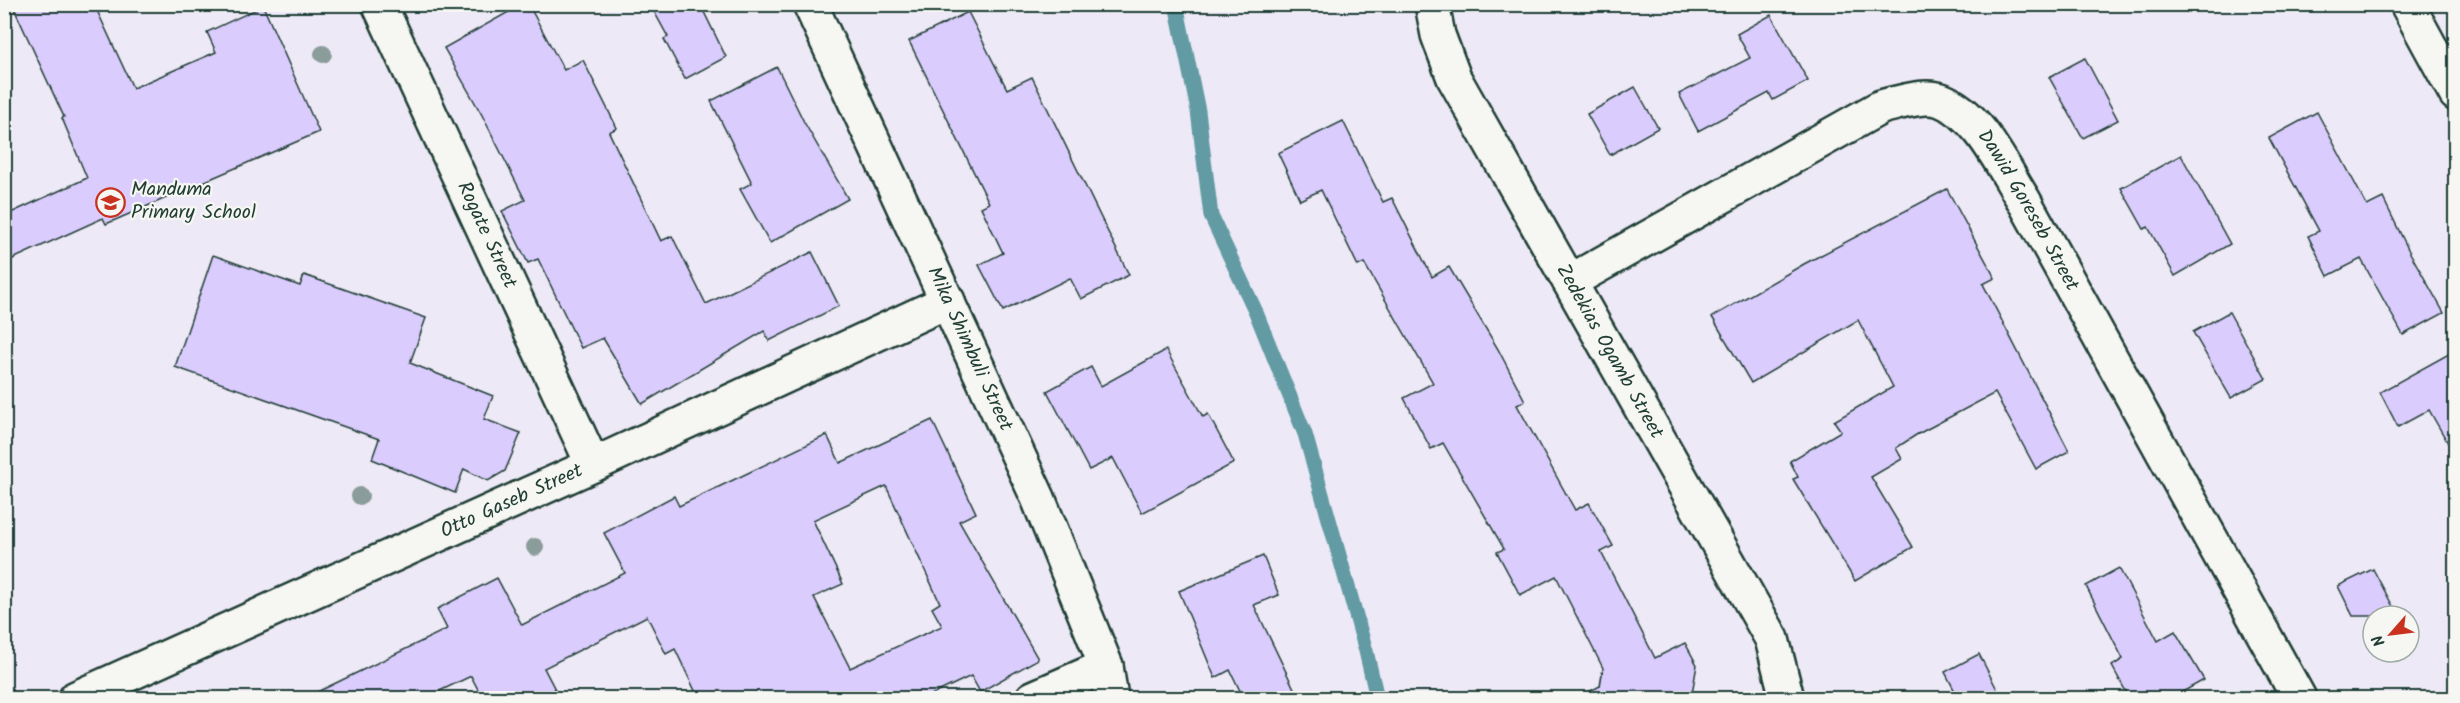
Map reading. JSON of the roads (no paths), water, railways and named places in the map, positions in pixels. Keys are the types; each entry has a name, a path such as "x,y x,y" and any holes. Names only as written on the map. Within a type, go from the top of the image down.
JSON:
{"street":[{"name":"Rogate Street","path":"379,4 593,465"},
{"name":"Mika Shimbuli Street","path":"810,4 1038,498 1106,666 1111,699"},
{"name":"Zedekias Ogamb Street","path":"1432,4 1438,35 1454,78 1772,639 1787,699"},
{"path":"2407,4 2456,94"},
{"name":"Dawid Goreseb Street","path":"1571,281 1881,107 1910,100 1939,99 1962,113 1987,141 2023,199 2299,699"},
{"name":"Otto Gaseb Street","path":"76,699 948,301"},
{"path":"1033,699 1106,666"}],"waterway":[{"path":"1176,4 1198,111 1211,216 1255,310 1305,434 1377,698"}],"place":[{"name":"Manduma Primary School","path":"110,202"}]}
